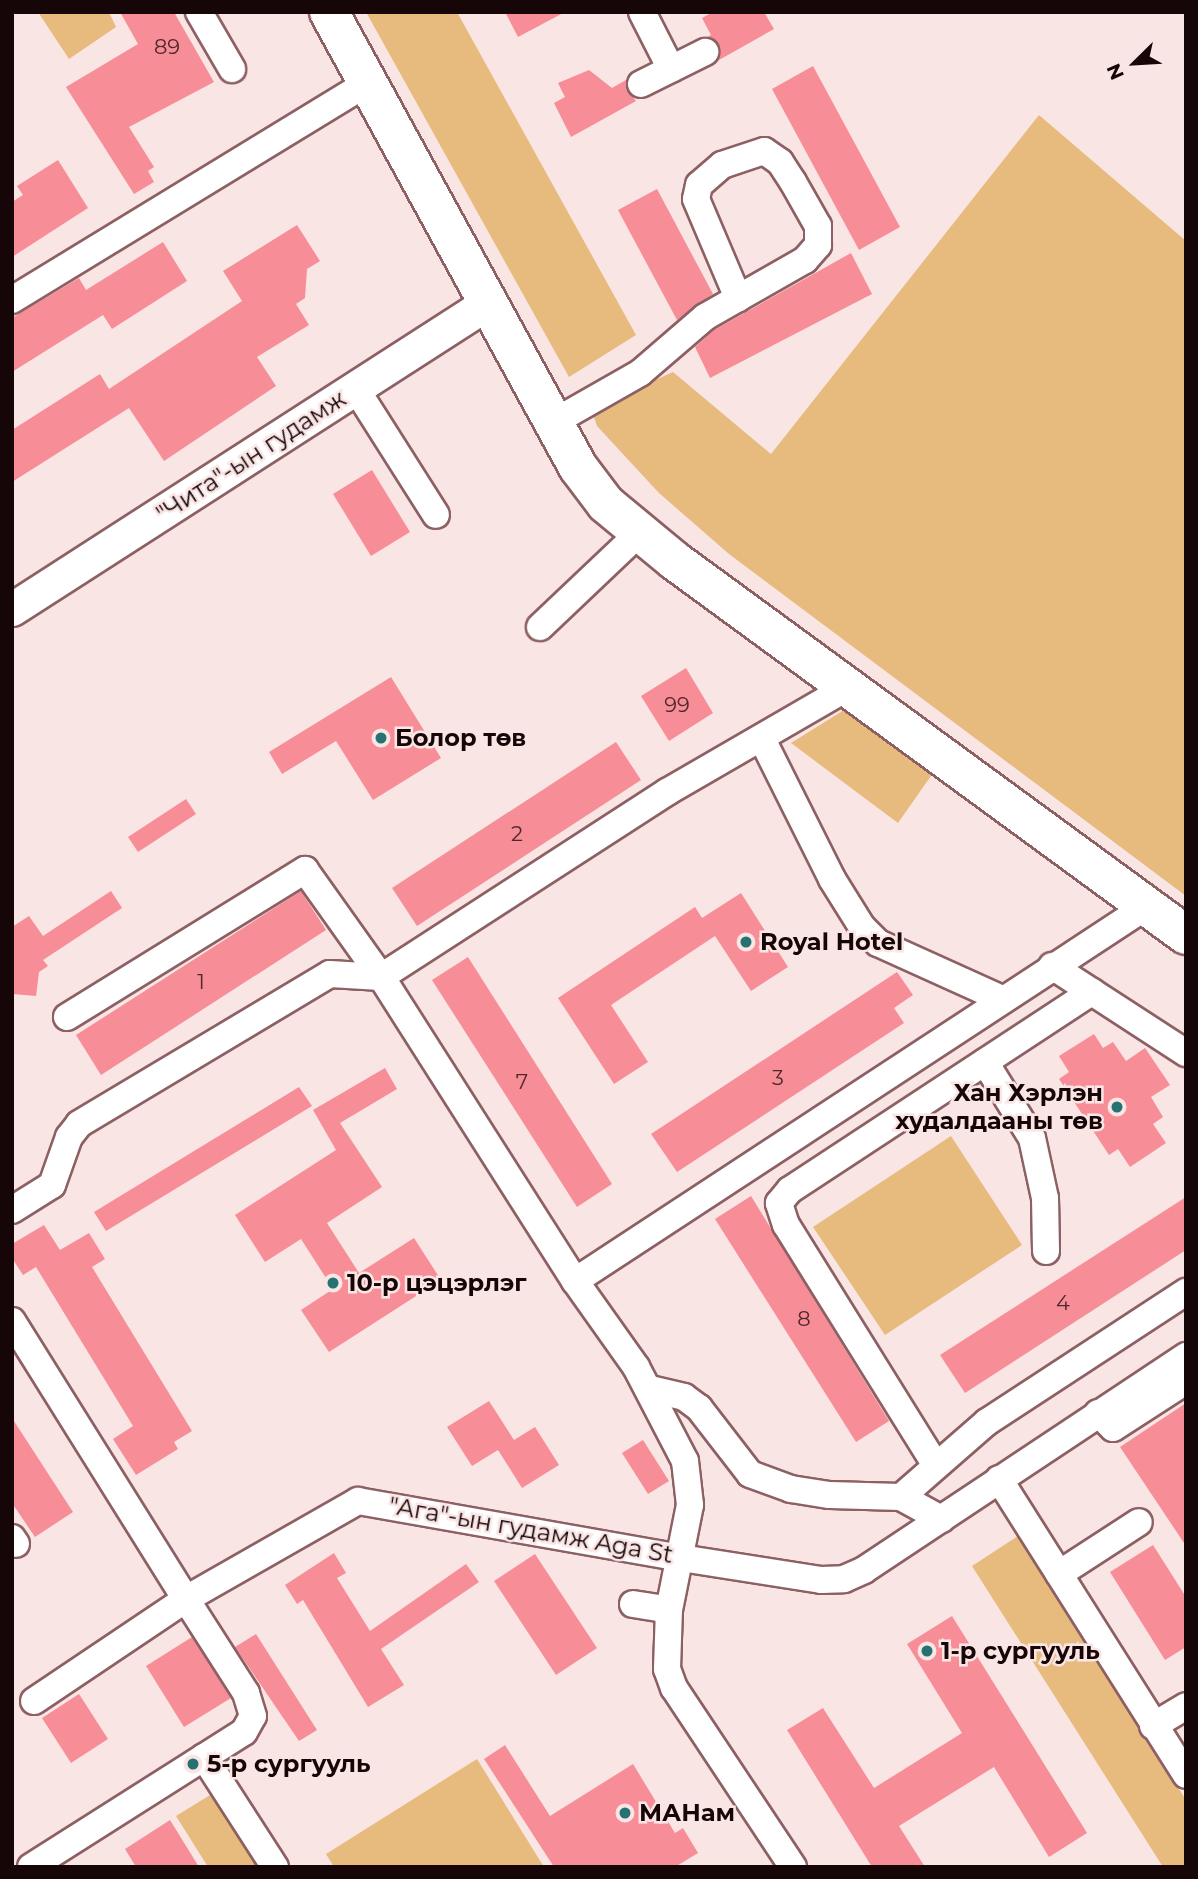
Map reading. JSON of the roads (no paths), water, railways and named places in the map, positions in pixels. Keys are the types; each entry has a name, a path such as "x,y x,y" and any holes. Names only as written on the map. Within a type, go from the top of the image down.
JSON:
{"highway":[{"path":"329,12 578,467 606,504 640,533 1186,934"}],"main road":[{"name":"\"Чита\"-ын гудамж","path":"12,609 348,385 489,303"}],"street":[{"path":"199,12 232,69"},
{"path":"642,12 671,69"},
{"path":"641,84 705,52"},
{"path":"12,300 368,83"},
{"path":"554,422 640,373 705,317 805,260 818,245 818,226 793,182 780,162 764,151 722,165 699,185 696,199 738,298"},
{"path":"348,385 436,515"},
{"path":"540,627 640,533"},
{"path":"12,1210 52,1185 69,1137 79,1124 330,974 381,977 667,792 848,687"},
{"path":"762,739 832,878 862,927 878,943 1002,999"},
{"path":"67,1017 305,870 381,977 575,1281 650,1389 685,1461 691,1482 665,1649 674,1688 793,1867"},
{"path":"575,1281 1147,906"},
{"path":"1052,967 1186,1053"},
{"path":"935,1464 786,1225 779,1203 790,1189 1092,992"},
{"path":"985,1062 1032,1138 1045,1198 1046,1251"},
{"path":"901,1497 935,1464 987,1422 1186,1292"},
{"path":"12,1321 246,1693 253,1716 244,1732 31,1867"},
{"name":"\"Ага\"-ын гудамж Aga St","path":"34,1701 186,1599 358,1502 821,1580 844,1578 941,1519 1098,1413 1183,1370"},
{"path":"650,1389 684,1397 699,1408 750,1474 791,1489 830,1495 901,1497 941,1519"},
{"path":"999,1479 1186,1775"},
{"path":"1059,1574 1139,1522"},
{"path":"633,1604 669,1611"},
{"path":"1153,1726 1186,1706"},
{"path":"204,1757 275,1867"}],"place":[{"name":"Болор төв","path":"381,738"},
{"name":"Royal Hotel","path":"746,942"},
{"name":"Хан Хэрлэн худалдааны төв","path":"1117,1107"},
{"name":"10-р цэцэрлэг","path":"333,1283"},
{"name":"1-р сургууль","path":"927,1651"},
{"name":"5-р сургууль","path":"193,1764"},
{"name":"МАНам","path":"625,1813"}]}
